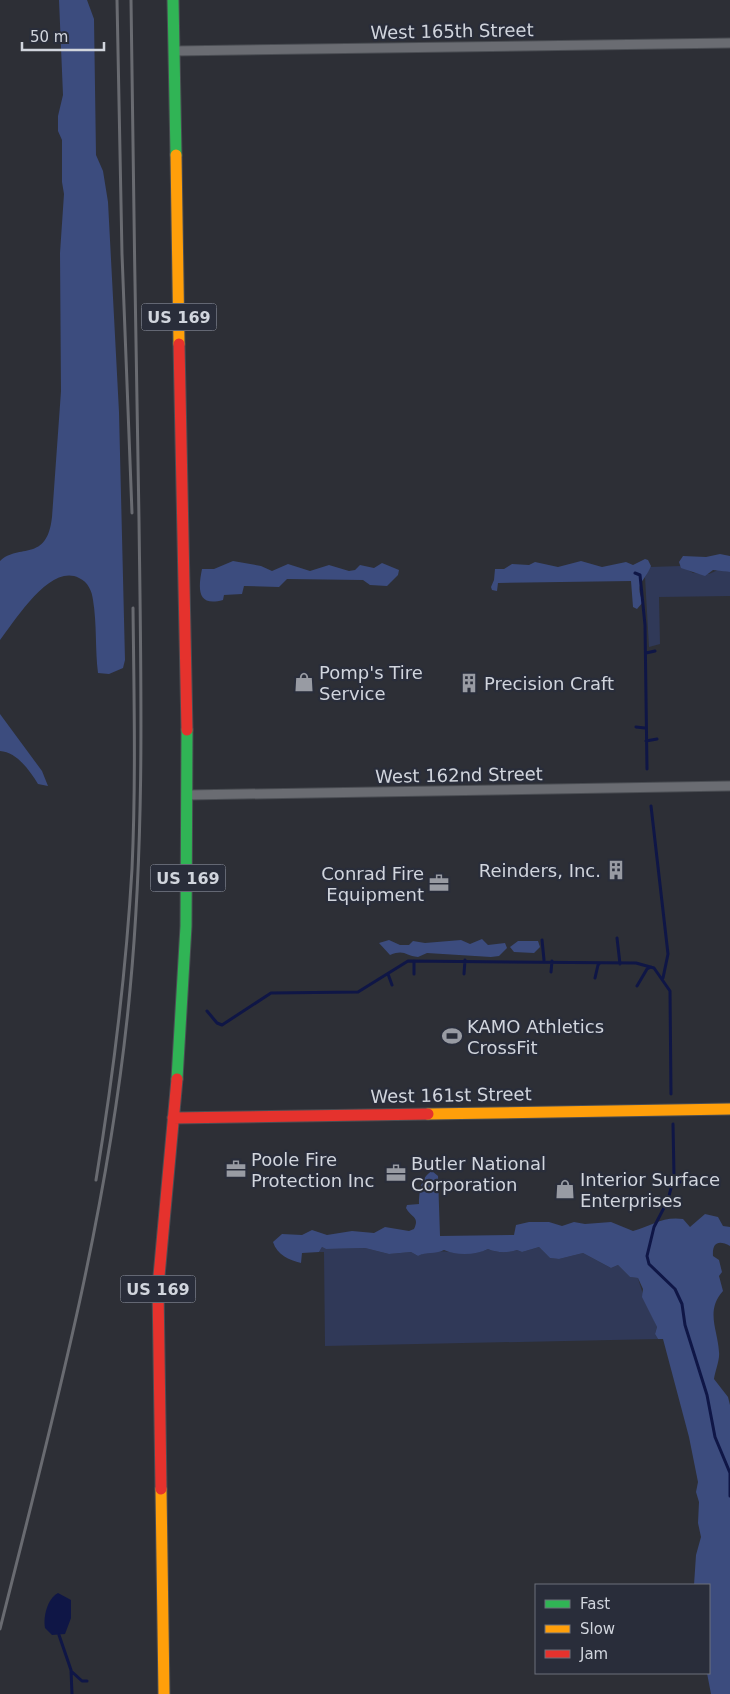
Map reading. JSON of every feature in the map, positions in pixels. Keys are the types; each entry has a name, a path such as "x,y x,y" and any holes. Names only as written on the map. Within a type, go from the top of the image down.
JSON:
{"main road":[{"name":"US 169","path":"164,1694 158,1287 160,1238 173,1118 187,906 188,795 173,0"},
{"name":"West 161st Street","path":"173,1118 730,1109"}],"street":[{"name":"West 165th Street","path":"174,52 730,43"},
{"name":"West 162nd Street","path":"188,795 730,786"}],"shaded area":[{"path":"59,0 87,0 94,19 96,155 103,171 108,202 119,412 125,660 123,668 109,674 98,673 95,618 91,590 79,578 68,576 57,579 45,586 24,608 0,640 0,561 15,553 31,550 44,541 49,531 52,517 61,391 60,253 64,194 62,182 62,140 58,131 58,116 63,95"},
{"path":"720,554 730,556 730,572 713,570 705,576 681,568 679,562 683,556 706,557"},
{"path":"645,559 648,560 651,566 641,583 639,591 643,602 637,609 633,607 631,581 498,583 497,591 492,590 491,587 495,569 504,569 512,564 529,565 535,562 558,567 581,561 602,567 626,562 633,565"},
{"path":"233,561 261,566 272,571 288,564 310,571 329,565 349,571 355,570 360,565 374,568 382,563 399,570 398,575 387,586 370,585 363,580 287,579 279,587 244,586 242,594 224,595 223,600 208,601 204,599 200,589 202,569 214,569"},
{"path":"681,566 693,573 709,574 718,570 730,572 730,596 659,597 660,644 649,647 645,577 650,567"},
{"path":"0,714 42,771 48,786 38,784 17,758 0,751"},
{"path":"482,939 488,945 505,943 507,948 499,956 491,957 427,953 418,957 402,953 390,955 379,943 389,940 400,945 409,945 413,941 425,943 461,940 470,944"},
{"path":"518,941 538,941 540,947 534,953 514,952 510,947"},
{"path":"432,1171 438,1176 440,1236 514,1235 516,1225 529,1222 549,1222 562,1226 574,1222 585,1224 611,1222 633,1231 663,1220 676,1218 683,1219 690,1227 705,1214 718,1217 723,1226 730,1227 730,1246 723,1243 715,1245 713,1256 719,1260 722,1272 719,1276 723,1291 718,1298 714,1313 719,1355 714,1379 728,1397 730,1405 730,1694 711,1694 707,1674 710,1674 710,1584 694,1584 696,1555 701,1537 698,1523 699,1502 696,1492 698,1482 689,1437 663,1339 658,1339 655,1334 657,1327 642,1297 643,1289 638,1278 630,1277 618,1265 611,1268 583,1253 559,1259 550,1258 539,1247 522,1252 517,1250 499,1252 488,1249 478,1253 466,1254 444,1250 418,1256 411,1252 389,1254 365,1248 326,1249 322,1247 319,1252 302,1253 301,1263 284,1256 275,1247 273,1242 282,1234 302,1235 312,1230 327,1235 352,1231 374,1233 385,1227 409,1231 414,1229 416,1225 415,1219 406,1208 407,1205 419,1204 420,1190 428,1174"},
{"path":"322,1247 326,1249 365,1248 389,1254 411,1252 418,1256 435,1251 470,1253 488,1249 499,1252 517,1250 522,1252 539,1247 550,1258 559,1259 583,1253 611,1268 618,1265 630,1277 638,1278 657,1327 655,1334 658,1339 325,1346 324,1252 319,1252"},
{"path":"58,1593 71,1600 71,1618 65,1634 52,1635 45,1628 45,1614 51,1599"}],"waterway":[{"path":"635,573 640,575 645,625 647,769"},
{"path":"646,653 655,651"},
{"path":"636,727 645,728"},
{"path":"646,741 657,739"},
{"path":"651,806 668,954 663,978"},
{"path":"617,938 620,964"},
{"path":"542,940 544,960"},
{"path":"464,974 465,960"},
{"path":"207,1011 217,1023 222,1025 271,993 358,992 408,961 636,963 654,968 670,991 671,1094"},
{"path":"414,961 414,974"},
{"path":"551,972 552,961"},
{"path":"595,978 600,963"},
{"path":"637,986 647,969 651,967"},
{"path":"388,974 392,985"},
{"path":"673,1124 674,1176 668,1200 654,1227 647,1256 649,1264 675,1289 682,1304 685,1325 707,1395 715,1437 730,1473 730,1496"},
{"path":"672,1185 678,1182 700,1181"},
{"path":"59,1635 71,1670 72,1694"},
{"path":"71,1671 82,1681 87,1681"}],"railway":[{"path":"117,0 122,254 132,513"},
{"path":"0,1629 59,1391 94,1232 109,1152 121,1071 135,931 140,814 141,697 131,0"},
{"path":"96,1180 118,1025 132,869 134,771 133,608"}],"traffic: fast":[{"path":"173,0 176,155"},
{"path":"177,1079 186,926 187,730"}],"traffic: slow":[{"path":"176,155 179,344"},
{"path":"428,1114 730,1109"},
{"path":"161,1489 164,1694"}],"traffic: jam":[{"path":"179,344 187,730"},
{"path":"161,1489 158,1287 177,1079"},
{"path":"173,1118 428,1114"}],"place":[{"name":"Pomp's Tire Service","path":"304,682"},
{"name":"Precision Craft","path":"469,683"},
{"name":"Reinders, Inc.","path":"616,870"},
{"name":"Conrad Fire Equipment","path":"439,883"},
{"name":"KAMO Athletics CrossFit","path":"452,1036"},
{"name":"Poole Fire Protection Inc","path":"236,1169"},
{"name":"Butler National Corporation","path":"396,1173"},
{"name":"Interior Surface Enterprises","path":"565,1189"}]}
